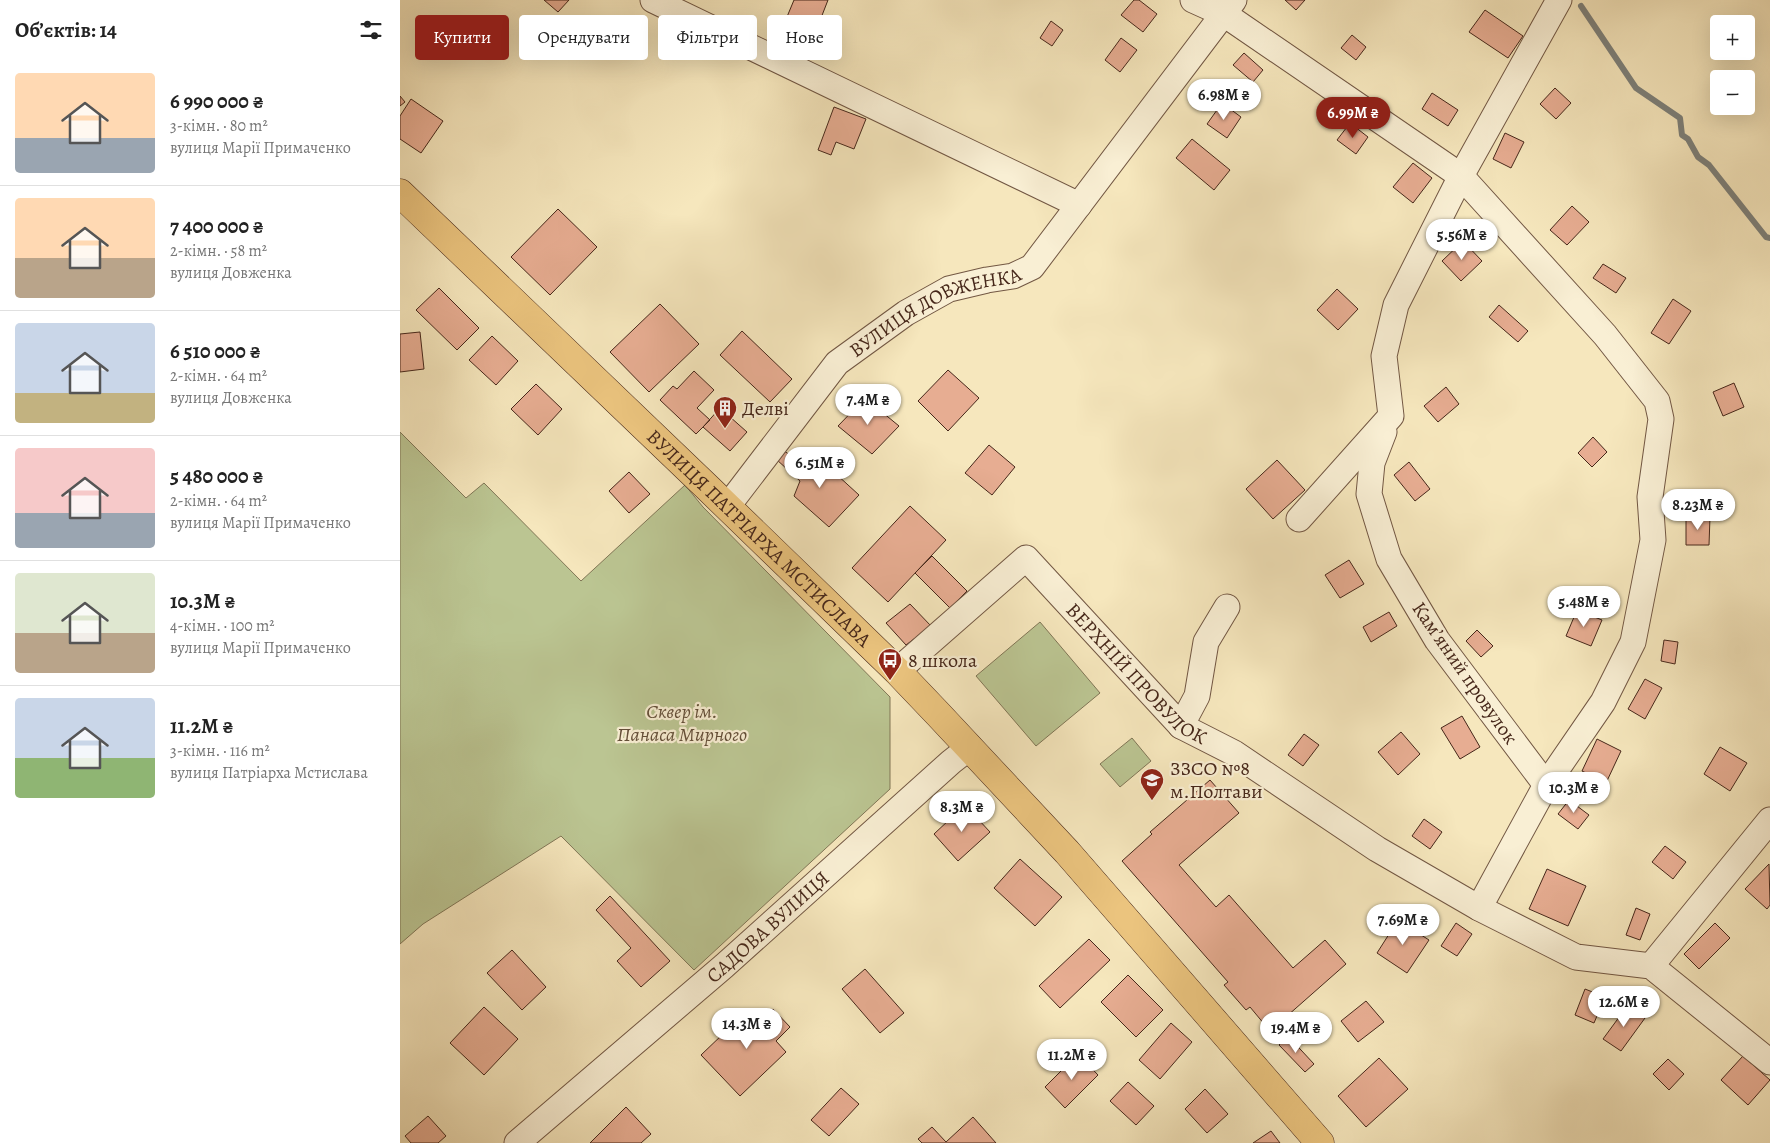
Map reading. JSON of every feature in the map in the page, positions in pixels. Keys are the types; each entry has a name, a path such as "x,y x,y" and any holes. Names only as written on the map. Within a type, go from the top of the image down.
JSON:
{"main road":[{"name":"ВУЛИЦЯ ПАТРІАРХА МСТИСЛАВА","path":"400,193 897,671 1067,852 1320,1143"}],"street":[{"path":"652,0 1079,205"},
{"path":"1193,0 1229,7 1460,176 1605,335 1657,401 1661,419 1650,497 1653,540 1633,642 1603,702 1546,785 1480,908"},
{"path":"1299,519 1391,416 1384,356 1396,306 1460,176 1559,0"},
{"name":"ВУЛИЦЯ ДОВЖЕНКА","path":"727,507 837,363 906,312 949,289 1013,276 1032,267 1229,7"},
{"name":"Камʼяний провулок","path":"1391,416 1372,463 1369,494 1389,559 1437,640 1546,785"},
{"name":"ВЕРХНІЙ ПРОВУЛОК","path":"897,671 1026,558 1181,726 1234,752 1377,849 1480,908 1576,957 1651,966"},
{"path":"1181,726 1197,696 1206,642 1227,607"},
{"name":"САДОВА ВУЛИЦЯ","path":"517,1143 724,966 970,747"},
{"path":"1770,820 1651,966 1770,1062"}],"green space":[{"name":"Сквер ім. Панаса Мирного","path":"400,432 466,498 484,483 581,581 685,485 703,507 890,697 890,789 694,970 561,836 423,924 400,944"},
{"path":"1040,622 1100,693 1036,746 976,676"},
{"path":"1132,738 1151,761 1120,787 1100,764"}],"building":[{"path":"544,0 569,0 558,12"},
{"path":"794,0 828,0 822,15 788,15"},
{"path":"1134,0 1139,0 1157,14 1143,32 1121,15"},
{"path":"1285,0 1305,0 1296,10"},
{"path":"1485,10 1523,36 1508,58 1469,32"},
{"path":"1051,21 1063,30 1052,46 1040,38"},
{"path":"1352,35 1366,47 1356,60 1341,48"},
{"path":"1121,38 1137,50 1120,72 1105,60"},
{"path":"1244,53 1263,70 1253,82 1233,65"},
{"path":"1555,88 1571,103 1556,119 1540,104"},
{"path":"1432,93 1458,110 1448,126 1422,109"},
{"path":"400,96 405,102 400,106"},
{"path":"411,99 443,121 421,153 400,139 400,116"},
{"path":"1222,103 1241,117 1227,138 1207,124"},
{"path":"834,107 866,119 854,149 836,142 831,155 818,150"},
{"path":"1350,123 1368,137 1356,154 1337,140"},
{"path":"1505,133 1524,142 1511,168 1493,159"},
{"path":"1192,139 1230,170 1214,190 1176,158"},
{"path":"1413,163 1432,178 1413,203 1393,187"},
{"path":"1572,206 1589,222 1567,245 1550,230"},
{"path":"558,209 597,247 550,295 511,257"},
{"path":"1463,241 1482,261 1461,281 1442,261"},
{"path":"1603,264 1626,278 1616,293 1593,278"},
{"path":"439,288 479,328 457,350 416,310"},
{"path":"1337,289 1358,309 1338,330 1317,310"},
{"path":"1673,299 1691,311 1669,344 1651,333"},
{"path":"660,304 699,344 649,392 610,352"},
{"path":"1499,305 1528,331 1518,342 1489,317"},
{"path":"742,331 792,379 770,402 720,355"},
{"path":"420,332 424,369 400,372 400,334"},
{"path":"492,336 518,361 496,385 469,360"},
{"path":"948,370 979,398 948,431 918,401"},
{"path":"694,371 714,390 697,408 710,420 696,434 660,400 673,386 677,389"},
{"path":"1734,383 1744,407 1723,416 1713,392"},
{"path":"536,384 562,409 538,435 511,409"},
{"path":"1446,387 1459,404 1438,422 1424,406"},
{"path":"865,398 899,426 872,454 838,426"},
{"name":"Делві","path":"720,408 747,432 730,451 703,427"},
{"path":"1593,437 1607,452 1592,467 1578,453"},
{"path":"989,445 1015,467 992,495 965,473"},
{"path":"783,450 810,470 824,463 859,495 829,527 794,496 800,481 776,459"},
{"path":"1277,460 1305,490 1273,519 1246,489"},
{"path":"1409,462 1430,489 1415,501 1394,475"},
{"path":"629,472 650,494 629,513 609,491"},
{"path":"910,506 946,540 888,602 852,568"},
{"path":"1686,516 1710,517 1709,545 1686,545"},
{"path":"932,556 967,591 950,608 915,573"},
{"path":"1349,560 1364,584 1340,598 1325,575"},
{"path":"910,604 931,626 906,645 886,623"},
{"path":"1577,610 1602,620 1591,646 1566,636"},
{"path":"1389,612 1397,626 1371,642 1363,627"},
{"path":"1477,630 1493,646 1481,657 1466,641"},
{"path":"1664,640 1678,642 1675,664 1661,661"},
{"path":"1645,679 1662,688 1645,719 1628,709"},
{"path":"1462,716 1480,747 1460,759 1441,728"},
{"path":"1401,732 1420,754 1398,775 1378,752"},
{"path":"1304,734 1319,745 1303,766 1288,755"},
{"path":"1597,739 1621,751 1606,783 1582,771"},
{"path":"1720,747 1747,763 1730,791 1704,774"},
{"path":"1210,780 1239,813 1179,865 1216,907 1229,895 1293,968 1325,940 1346,964 1270,1031 1250,1007 1246,1010 1224,985 1228,982 1122,861 1152,834 1150,832"},
{"path":"1569,800 1589,815 1578,829 1558,814"},
{"path":"965,805 990,832 958,861 934,834"},
{"path":"1424,819 1442,832 1430,849 1412,836"},
{"path":"1665,846 1686,862 1673,879 1652,862"},
{"path":"1020,859 1062,897 1035,926 994,888"},
{"path":"1769,864 1770,905 1767,909 1745,889"},
{"path":"1547,869 1586,886 1568,926 1529,909"},
{"path":"610,896 670,961 641,987 617,961 631,948 596,910"},
{"path":"1636,908 1650,914 1640,940 1626,935"},
{"path":"1398,920 1429,940 1407,973 1377,953"},
{"path":"1456,923 1472,934 1457,956 1441,946"},
{"path":"1715,923 1730,938 1699,969 1684,954"},
{"path":"1089,939 1110,960 1060,1008 1039,986"},
{"path":"512,950 546,987 522,1010 487,973"},
{"path":"865,969 904,1013 880,1033 842,989"},
{"path":"1128,975 1163,1010 1136,1037 1101,1002"},
{"path":"1585,989 1605,997 1594,1023 1575,1015"},
{"path":"1366,1001 1384,1022 1358,1042 1341,1021"},
{"path":"1628,1005 1645,1018 1621,1051 1603,1039"},
{"path":"484,1007 518,1039 484,1075 450,1043"},
{"path":"773,1009 790,1027 776,1041 786,1052 740,1096 701,1055 747,1011 758,1023"},
{"path":"1171,1023 1192,1042 1160,1079 1139,1060"},
{"path":"1288,1036 1314,1064 1305,1072 1279,1045"},
{"path":"1078,1054 1098,1075 1065,1108 1045,1087"},
{"path":"1743,1056 1770,1080 1748,1105 1721,1080"},
{"path":"1379,1058 1408,1089 1366,1127 1338,1096"},
{"path":"1668,1059 1684,1074 1669,1090 1653,1074"},
{"path":"1128,1082 1154,1106 1136,1125 1110,1101"},
{"path":"841,1088 859,1104 829,1136 811,1120"},
{"path":"1205,1089 1228,1114 1207,1133 1185,1109"},
{"path":"626,1107 651,1134 641,1143 590,1143"},
{"path":"428,1116 446,1136 438,1143 411,1143 405,1136"},
{"path":"973,1117 996,1143 922,1143 918,1139 932,1127 946,1142"},
{"path":"1271,1131 1280,1143 1253,1143"}],"waterway":[{"path":"1581,6 1636,88 1680,118 1682,135 1688,139 1698,157 1709,165 1766,237 1770,238"}],"place":[{"name":"Делві","path":"725,429"},
{"name":"8 школа","path":"890,681"},
{"name":"ЗЗСО №8 м.Полтави","path":"1152,801"}]}
